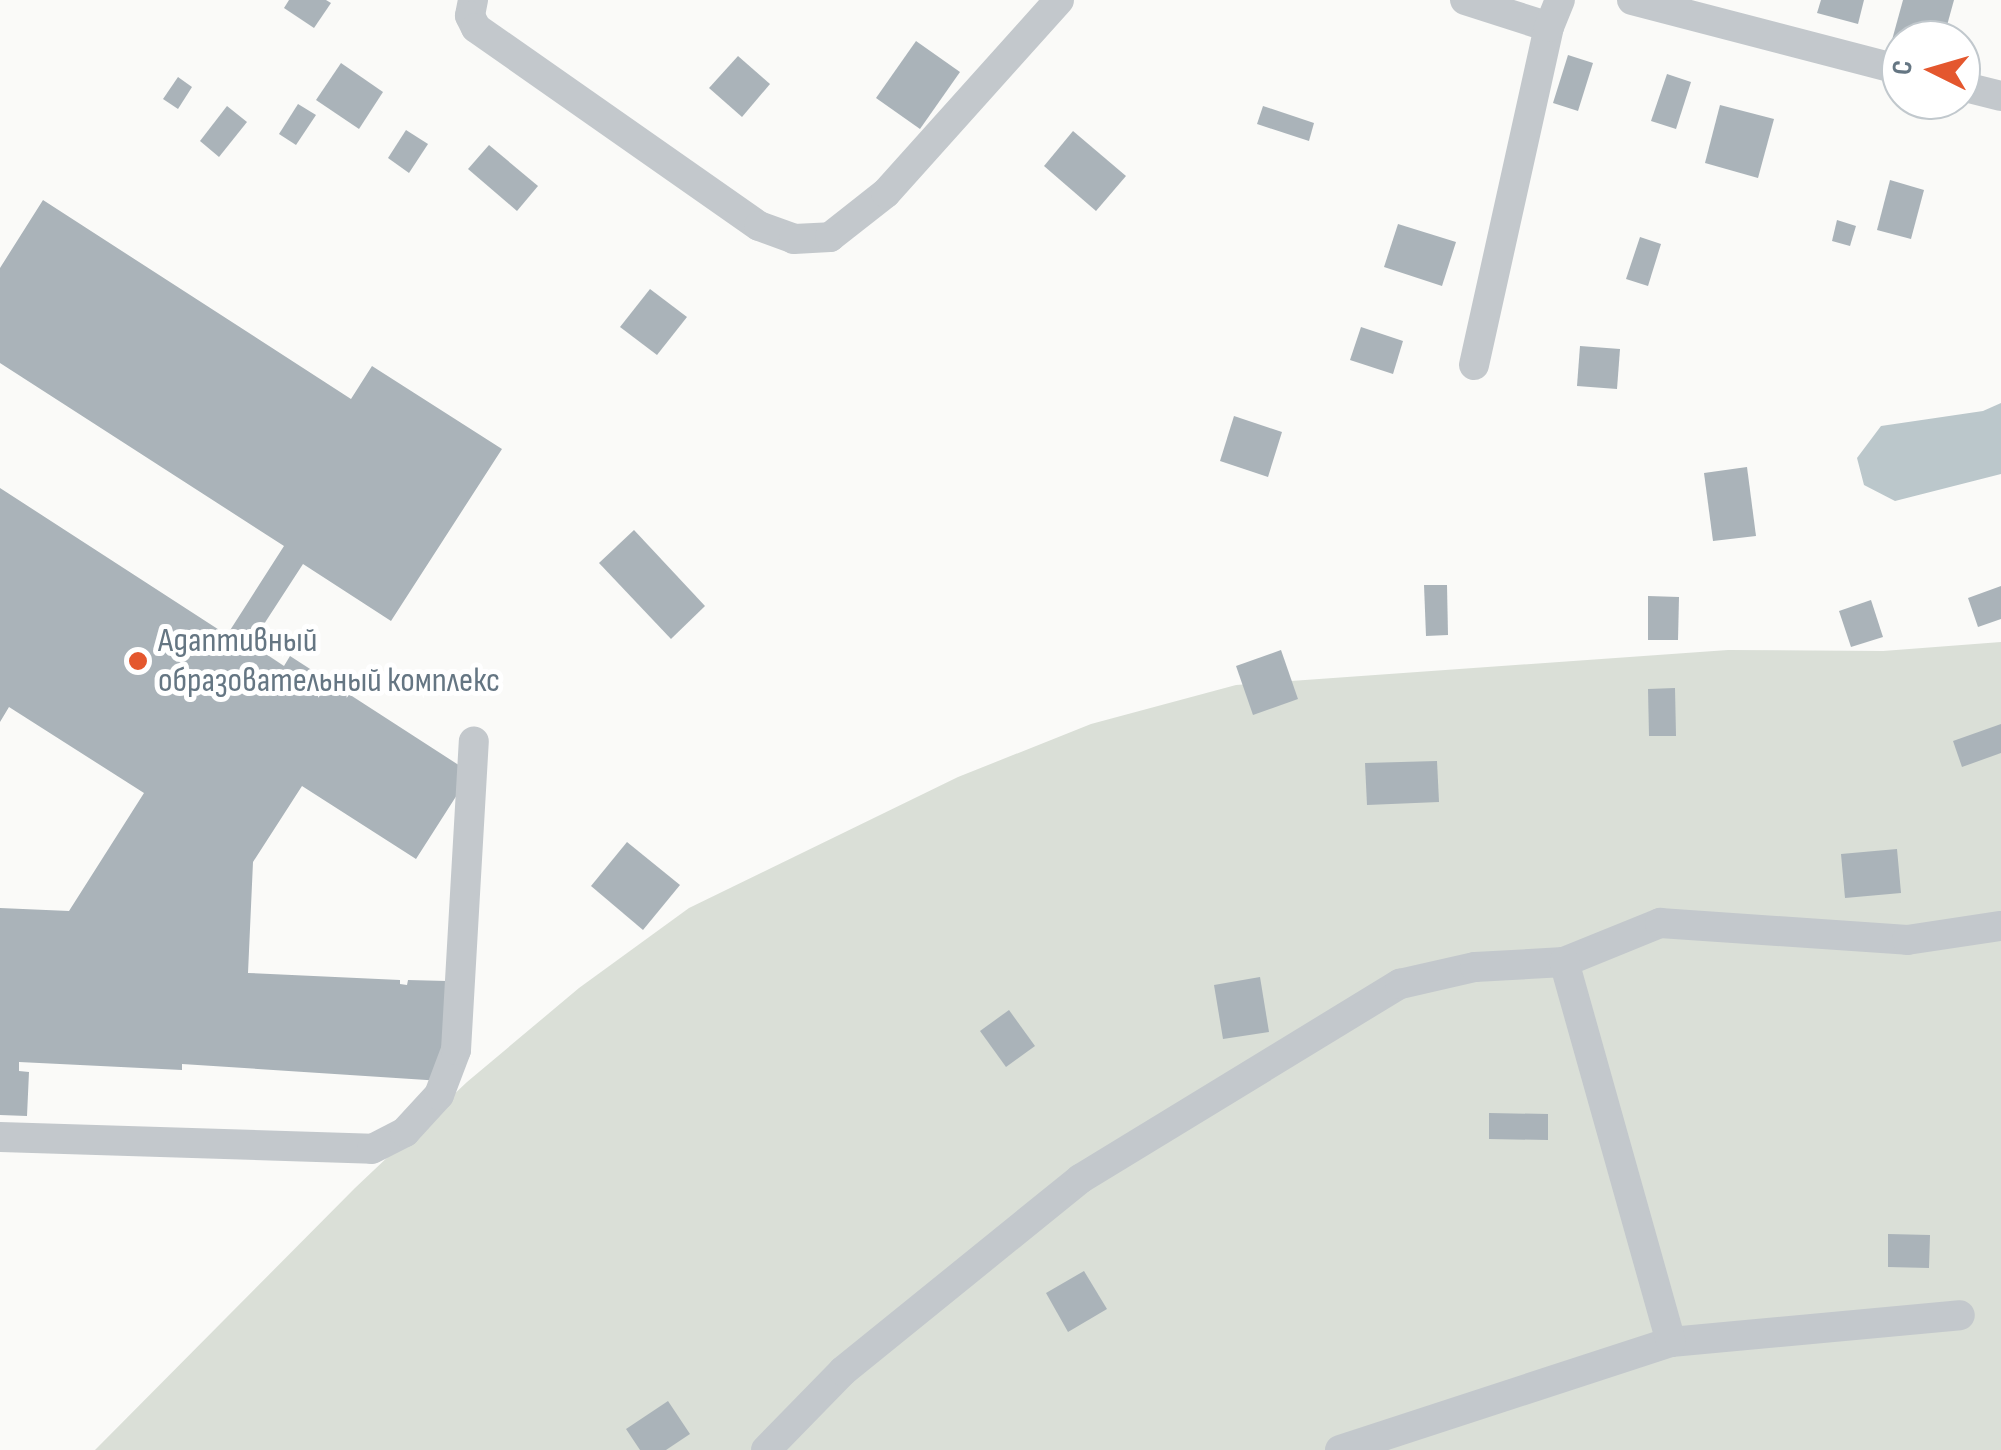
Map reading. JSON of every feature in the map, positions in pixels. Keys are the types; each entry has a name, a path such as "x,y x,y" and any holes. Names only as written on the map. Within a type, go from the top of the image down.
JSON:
{"street":[{"path":"473,0 470,16 476,28 759,226 794,238 830,237 886,193 1059,0"},
{"path":"1465,0 1555,14 1474,365"},
{"path":"1632,0 1881,65"},
{"path":"0,1137 372,1148 405,1132 439,1095 456,1050 474,742"},
{"path":"766,1450 842,1371 1080,1179 1400,984 1475,967 1564,962 1660,923 1907,940 1988,931 2001,926"},
{"path":"1564,962 1671,1342"},
{"path":"1340,1450 1671,1342 1960,1315"}],"shaded area":[{"path":"2001,403 2001,474 1895,501 1864,485 1857,458 1881,426 1983,411"},
{"path":"2001,642 2001,1450 95,1450 355,1188 467,1082 579,988 689,908 958,777 1091,724 1236,685 1728,650 1883,651"}],"building":[{"path":"289,0 331,3 314,28 284,8"},
{"path":"1821,0 1864,0 1858,24 1817,13"},
{"path":"1903,0 1954,0 1948,20 1898,20"},
{"path":"916,41 960,72 920,129 876,98"},
{"path":"1568,55 1593,63 1578,111 1553,103"},
{"path":"738,56 770,84 742,117 709,88"},
{"path":"341,63 383,92 359,129 316,100"},
{"path":"1667,74 1691,82 1676,129 1651,121"},
{"path":"178,77 192,87 178,109 163,99"},
{"path":"298,104 316,115 296,145 279,134"},
{"path":"1720,105 1774,119 1758,178 1705,163"},
{"path":"227,106 247,122 219,157 200,141"},
{"path":"1263,106 1314,123 1309,141 1257,124"},
{"path":"406,130 428,144 409,173 388,158"},
{"path":"1073,131 1126,176 1096,211 1044,166"},
{"path":"489,145 538,186 517,211 468,169"},
{"path":"1890,180 1924,190 1911,239 1877,230"},
{"name":"Адаптивный образовательный комплекс","path":"43,200 351,399 372,366 502,449 391,621 303,564 251,644 284,666 290,656 471,773 416,859 302,786 253,862 248,973 400,980 400,984 407,985 408,980 447,981 442,1081 182,1064 182,1070 19,1062 19,1071 29,1072 27,1116 0,1115 0,908 69,911 144,793 9,707 0,722 0,488 227,635 284,546 0,363 0,268"},
{"path":"1837,220 1856,226 1850,246 1832,241"},
{"path":"1398,224 1456,242 1442,286 1384,267"},
{"path":"1640,237 1661,244 1648,286 1626,279"},
{"path":"650,289 687,317 657,355 620,327"},
{"path":"1361,327 1403,341 1393,374 1350,360"},
{"path":"1580,346 1620,349 1617,389 1577,386"},
{"path":"1234,416 1282,432 1268,477 1220,461"},
{"path":"1747,467 1756,536 1713,541 1704,473"},
{"path":"634,530 705,606 671,639 599,563"},
{"path":"1424,585 1447,585 1448,635 1426,636"},
{"path":"2001,586 2001,619 1978,627 1968,598"},
{"path":"1648,596 1679,597 1678,640 1648,640"},
{"path":"1871,600 1883,637 1851,647 1839,611"},
{"path":"1281,650 1298,699 1253,715 1236,666"},
{"path":"1675,688 1676,736 1649,736 1648,689"},
{"path":"2001,724 2001,753 1962,767 1953,741"},
{"path":"1437,761 1439,802 1367,805 1365,763"},
{"path":"627,842 680,885 643,930 591,886"},
{"path":"1897,849 1901,893 1845,898 1841,854"},
{"path":"1260,977 1269,1032 1223,1039 1214,985"},
{"path":"1009,1010 1035,1046 1006,1067 980,1031"},
{"path":"1489,1113 1548,1114 1548,1140 1489,1139"},
{"path":"1888,1234 1930,1235 1929,1268 1888,1267"},
{"path":"1084,1271 1107,1309 1068,1332 1046,1293"},
{"path":"668,1401 690,1434 666,1450 640,1450 626,1429"}],"place":[{"name":"Адаптивный образовательный комплекс","path":"138,661"}]}
